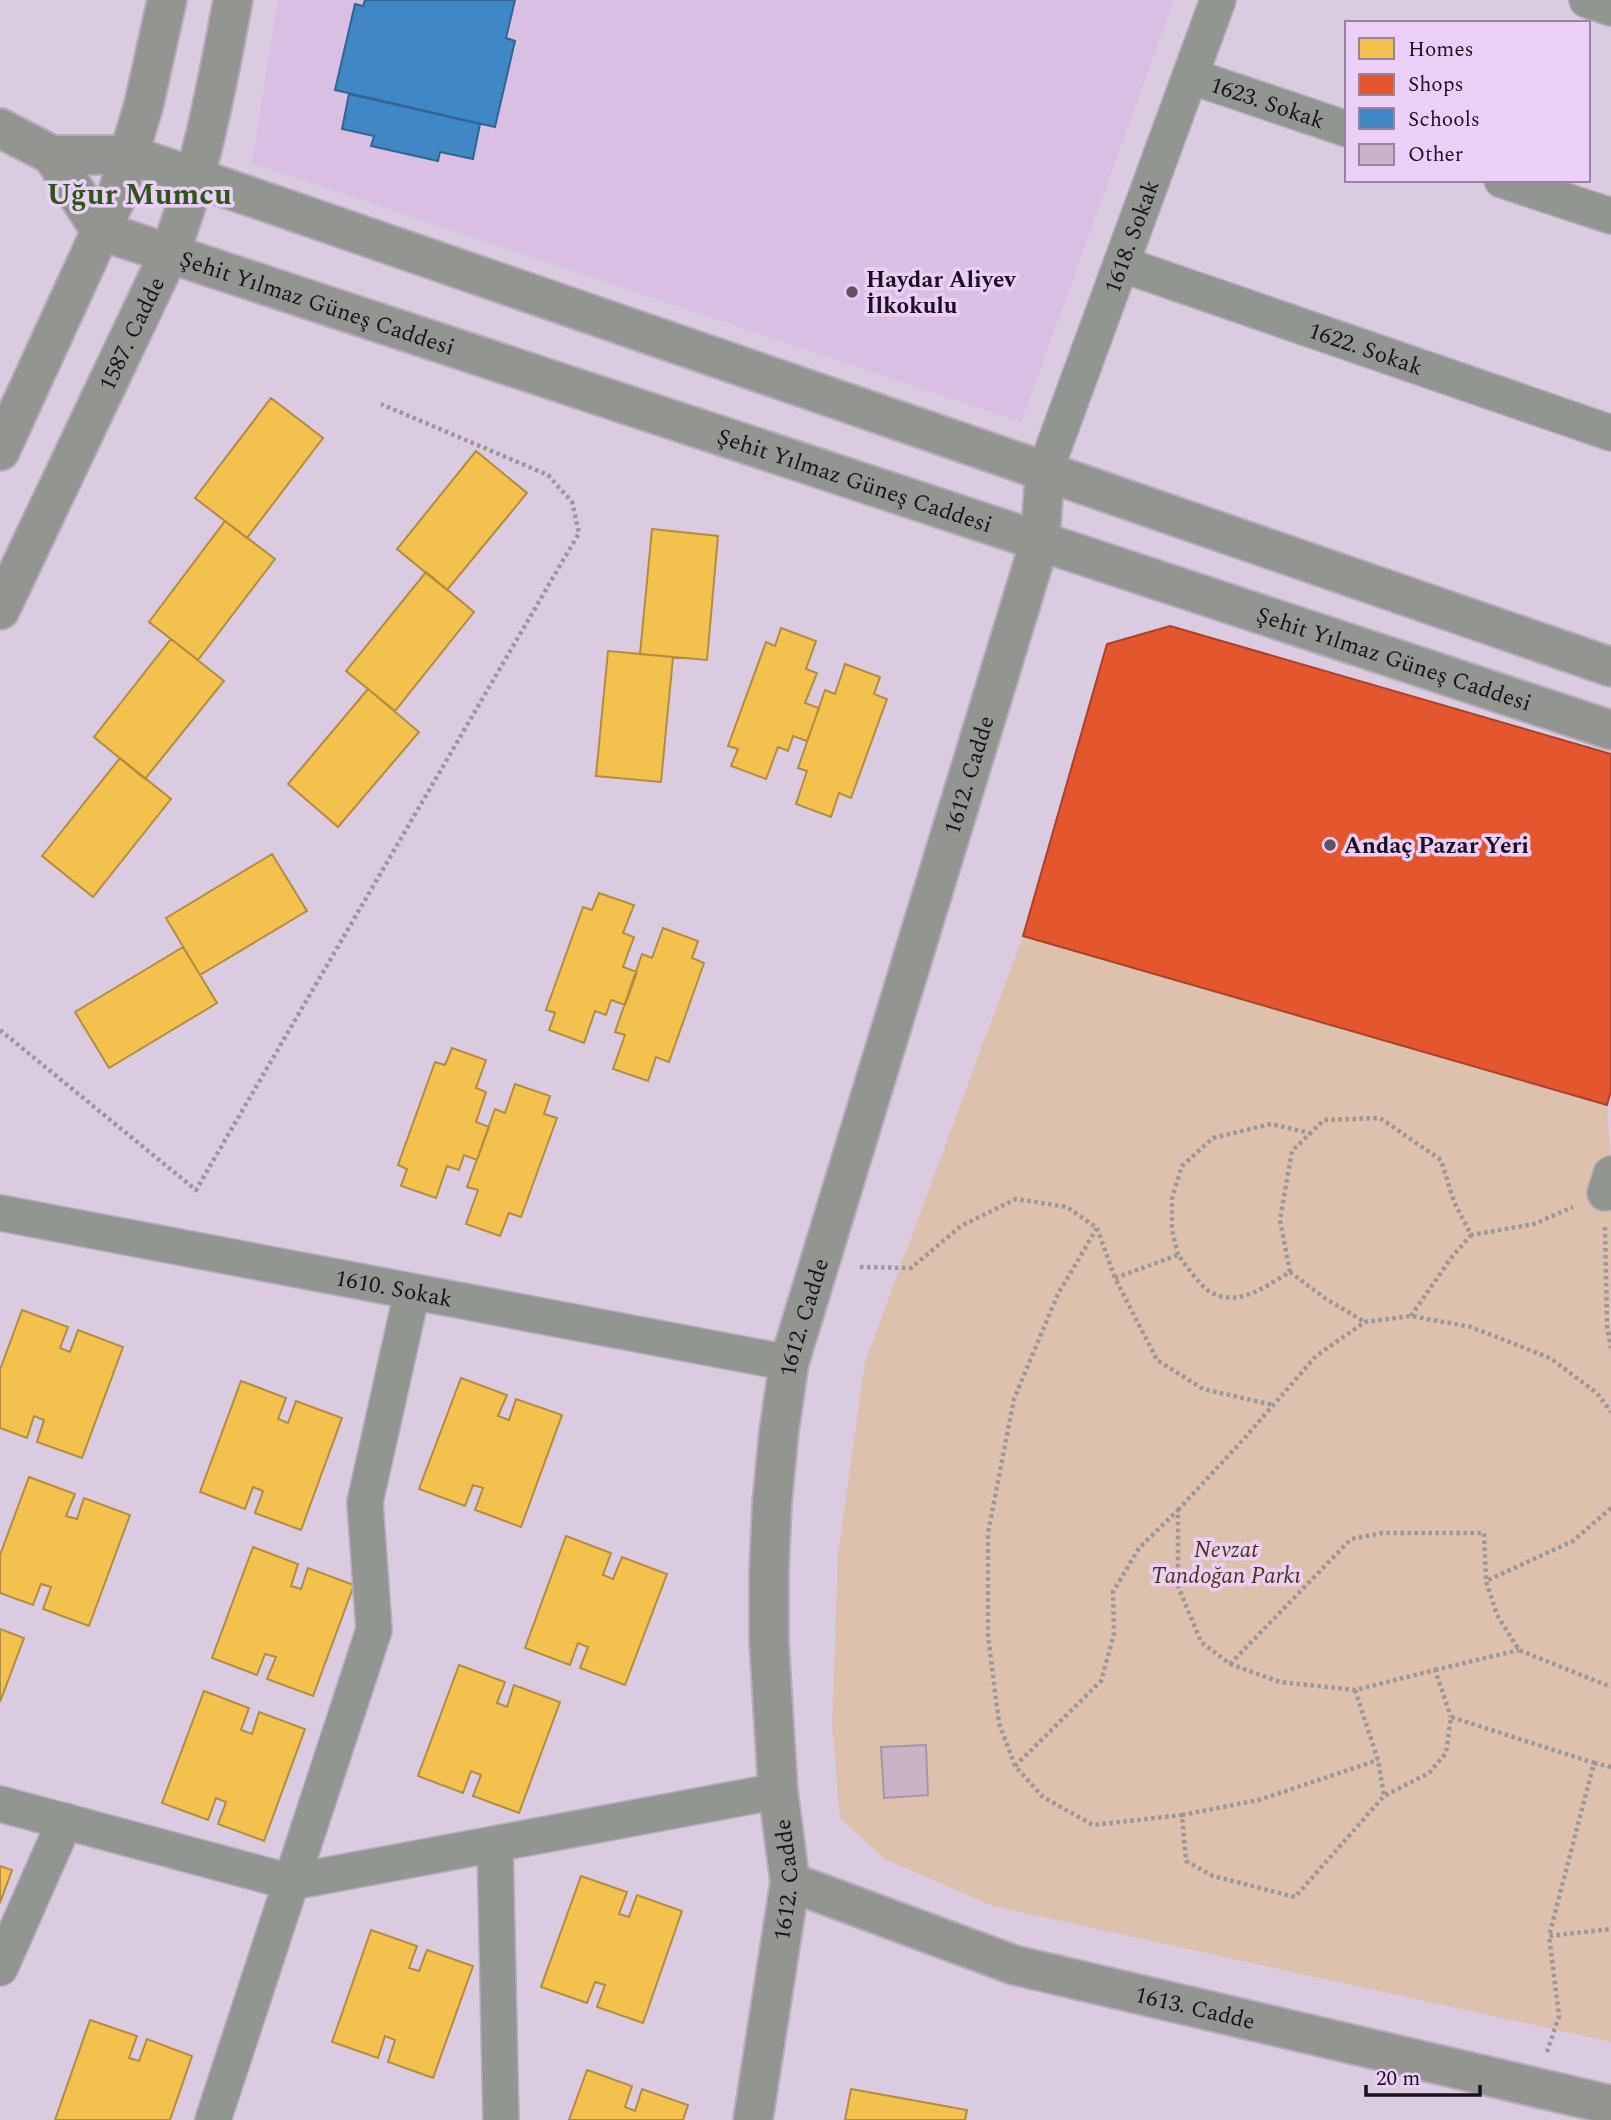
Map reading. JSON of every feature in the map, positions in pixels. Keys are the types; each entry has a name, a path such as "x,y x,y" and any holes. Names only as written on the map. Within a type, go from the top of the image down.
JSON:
{"main road":[{"path":"0,451 116,198 147,91 167,0"},
{"name":"1587. Cadde","path":"0,610 169,254 183,217 217,84 233,0"},
{"path":"0,128 52,155 130,155 1611,667"},
{"path":"52,155 101,231"},
{"name":"Şehit Yılmaz Güneş Caddesi","path":"101,231 1611,730"},
{"name":"1612. Cadde","path":"753,2120 789,1882 778,1791 769,1642 769,1572 779,1431 789,1363 1040,541 1045,471"},
{"name":"1613. Cadde","path":"789,1882 1014,1965 1611,2105"}],"street":[{"name":"1618. Sokak","path":"1045,471 1218,0"},
{"path":"1587,0 1611,8"},
{"name":"1623. Sokak","path":"1190,76 1345,127"},
{"path":"1508,182 1611,216"},
{"name":"1622. Sokak","path":"1121,264 1611,433"},
{"name":"1610. Sokak","path":"0,1213 789,1363"},
{"path":"213,2120 374,1630 365,1502 412,1292"},
{"path":"0,1804 291,1882 778,1791"},
{"path":"0,1968 65,1821"},
{"path":"495,1844 501,2120"}],"path":[{"path":"0,1030 196,1189 579,533 572,502 548,475 381,404"},
{"path":"1365,1322 1326,1299 1290,1272 1280,1220 1292,1151 1324,1119 1380,1118 1441,1160 1454,1202 1471,1235"},
{"path":"1290,1272 1249,1296 1230,1298 1209,1292 1178,1255 1172,1230 1172,1198 1182,1166 1213,1139 1271,1124 1310,1133"},
{"path":"1411,1316 1451,1258 1471,1235 1534,1224 1608,1184 1607,1326 1611,1348"},
{"path":"820,1266 911,1268 961,1226 1016,1199 1067,1208 1097,1228 1115,1278 1157,1360 1203,1389 1273,1405"},
{"path":"1097,1228 1058,1294 1014,1399 988,1533 988,1636 999,1723 1015,1766 1043,1797 1093,1825 1182,1815 1259,1800 1378,1759"},
{"path":"1115,1278 1178,1255"},
{"path":"1015,1766 1101,1681 1114,1634 1114,1592 1139,1548 1178,1510 1315,1356 1365,1322 1411,1316 1471,1326 1550,1358 1597,1393 1611,1412"},
{"path":"1486,1581 1573,1541 1611,1508"},
{"path":"1178,1510 1178,1586 1201,1642 1230,1664 1280,1682 1355,1690 1520,1650"},
{"path":"1230,1664 1351,1539 1382,1533 1484,1533 1486,1581 1497,1615 1520,1650 1611,1687"},
{"path":"1182,1815 1186,1861 1213,1876 1295,1896 1384,1796 1429,1773 1446,1753 1451,1717 1436,1670"},
{"path":"1355,1690 1378,1759 1384,1796"},
{"path":"1451,1717 1611,1768"},
{"path":"1534,2087 1559,2016 1549,1936 1594,1763"},
{"path":"1549,1936 1611,1929"}],"shaded area":[{"name":"Haydar Aliyev İlkokulu","path":"278,0 1174,0 1021,422 252,163"}],"green space":[{"name":"Nevzat Tandoğan Parkı","path":"1023,936 1607,1105 1611,1166 1611,2042 993,1906 885,1859 840,1818 832,1727 838,1555 865,1362"}],"building: Homes":[{"path":"271,398 323,438 247,538 195,498"},
{"path":"476,451 527,493 447,590 397,549"},
{"path":"225,521 275,559 198,660 149,622"},
{"path":"652,529 718,536 707,660 640,654"},
{"path":"426,572 474,612 395,711 346,671"},
{"path":"781,628 816,641 806,669 817,673 805,703 819,708 807,741 793,736 788,751 778,747 766,779 731,766 738,749 728,746 766,642 775,646"},
{"path":"171,639 224,681 145,779 94,737"},
{"path":"608,651 673,657 661,782 596,776"},
{"path":"845,664 880,677 874,694 887,699 851,798 839,793 831,817 796,804 807,771 798,768 825,690 835,694"},
{"path":"368,689 419,732 338,827 288,784"},
{"path":"120,758 171,799 93,897 42,856"},
{"path":"272,854 307,911 200,975 166,918"},
{"path":"599,893 634,905 623,933 634,937 623,967 637,972 625,1005 611,1000 606,1015 595,1011 584,1043 549,1030 555,1013 546,1010 583,907 592,910"},
{"path":"663,928 698,941 692,958 704,963 669,1062 656,1057 648,1081 613,1069 625,1035 615,1032 642,954 652,958"},
{"path":"183,947 217,1003 109,1068 75,1012"},
{"path":"452,1048 486,1060 476,1088 486,1092 476,1122 489,1127 477,1160 464,1155 459,1170 447,1166 436,1198 401,1186 407,1169 398,1165 435,1062 445,1065"},
{"path":"515,1084 550,1096 544,1114 557,1118 521,1217 509,1213 500,1236 466,1224 478,1190 467,1187 495,1109 505,1113"},
{"path":"22,1310 68,1327 60,1348 70,1352 78,1330 123,1347 82,1458 37,1442 44,1420 34,1416 27,1438 0,1428 0,1370"},
{"path":"461,1378 507,1395 498,1416 509,1420 516,1399 562,1415 521,1527 475,1510 483,1488 473,1485 465,1506 419,1489"},
{"path":"241,1381 286,1398 278,1419 288,1423 296,1401 342,1418 301,1530 255,1513 263,1491 253,1487 245,1509 200,1492"},
{"path":"29,1477 75,1494 66,1516 77,1519 84,1498 130,1515 89,1626 43,1609 51,1587 41,1584 33,1605 0,1593 0,1555"},
{"path":"566,1536 611,1553 603,1575 613,1579 622,1557 667,1574 625,1685 580,1668 588,1647 578,1643 570,1665 525,1648"},
{"path":"253,1547 298,1564 291,1586 301,1589 308,1568 354,1585 313,1696 267,1679 276,1657 265,1654 257,1675 212,1658"},
{"path":"0,1629 24,1638 0,1702"},
{"path":"459,1665 505,1682 497,1703 507,1707 514,1685 560,1702 519,1813 473,1796 481,1775 471,1771 463,1793 418,1776"},
{"path":"204,1691 249,1708 241,1730 252,1734 259,1712 305,1729 264,1841 218,1824 226,1802 216,1798 208,1820 162,1803"},
{"path":"0,1866 12,1870 0,1903"},
{"path":"581,1876 627,1892 619,1914 629,1917 637,1895 682,1911 643,2023 597,2007 605,1985 595,1982 587,2003 541,1987"},
{"path":"371,1930 417,1946 409,1968 419,1971 427,1950 473,1966 433,2078 388,2062 395,2040 385,2036 378,2058 332,2042"},
{"path":"90,2020 137,2036 129,2058 139,2061 147,2039 192,2056 170,2120 55,2120"},
{"path":"587,2070 632,2086 625,2107 635,2111 642,2089 688,2105 683,2120 569,2120"},
{"path":"851,2089 967,2110 965,2120 845,2120"}],"building: Shops":[{"name":"Andaç Pazar Yeri","path":"1170,626 1611,754 1611,1090 1607,1105 1023,936 1107,644"}],"building: Schools":[{"path":"365,0 515,0 506,38 515,41 495,127 335,90 355,4 363,6"},
{"path":"349,94 480,124 473,159 440,152 438,161 371,146 374,136 342,129"}],"building: Other":[{"path":"926,1745 928,1795 884,1798 881,1747"}],"place":[{"name":"Haydar Aliyev İlkokulu","path":"852,292"},
{"name":"Andaç Pazar Yeri","path":"1330,845"}],"district":[{"name":"Uğur Mumcu","path":"139,194"}]}
